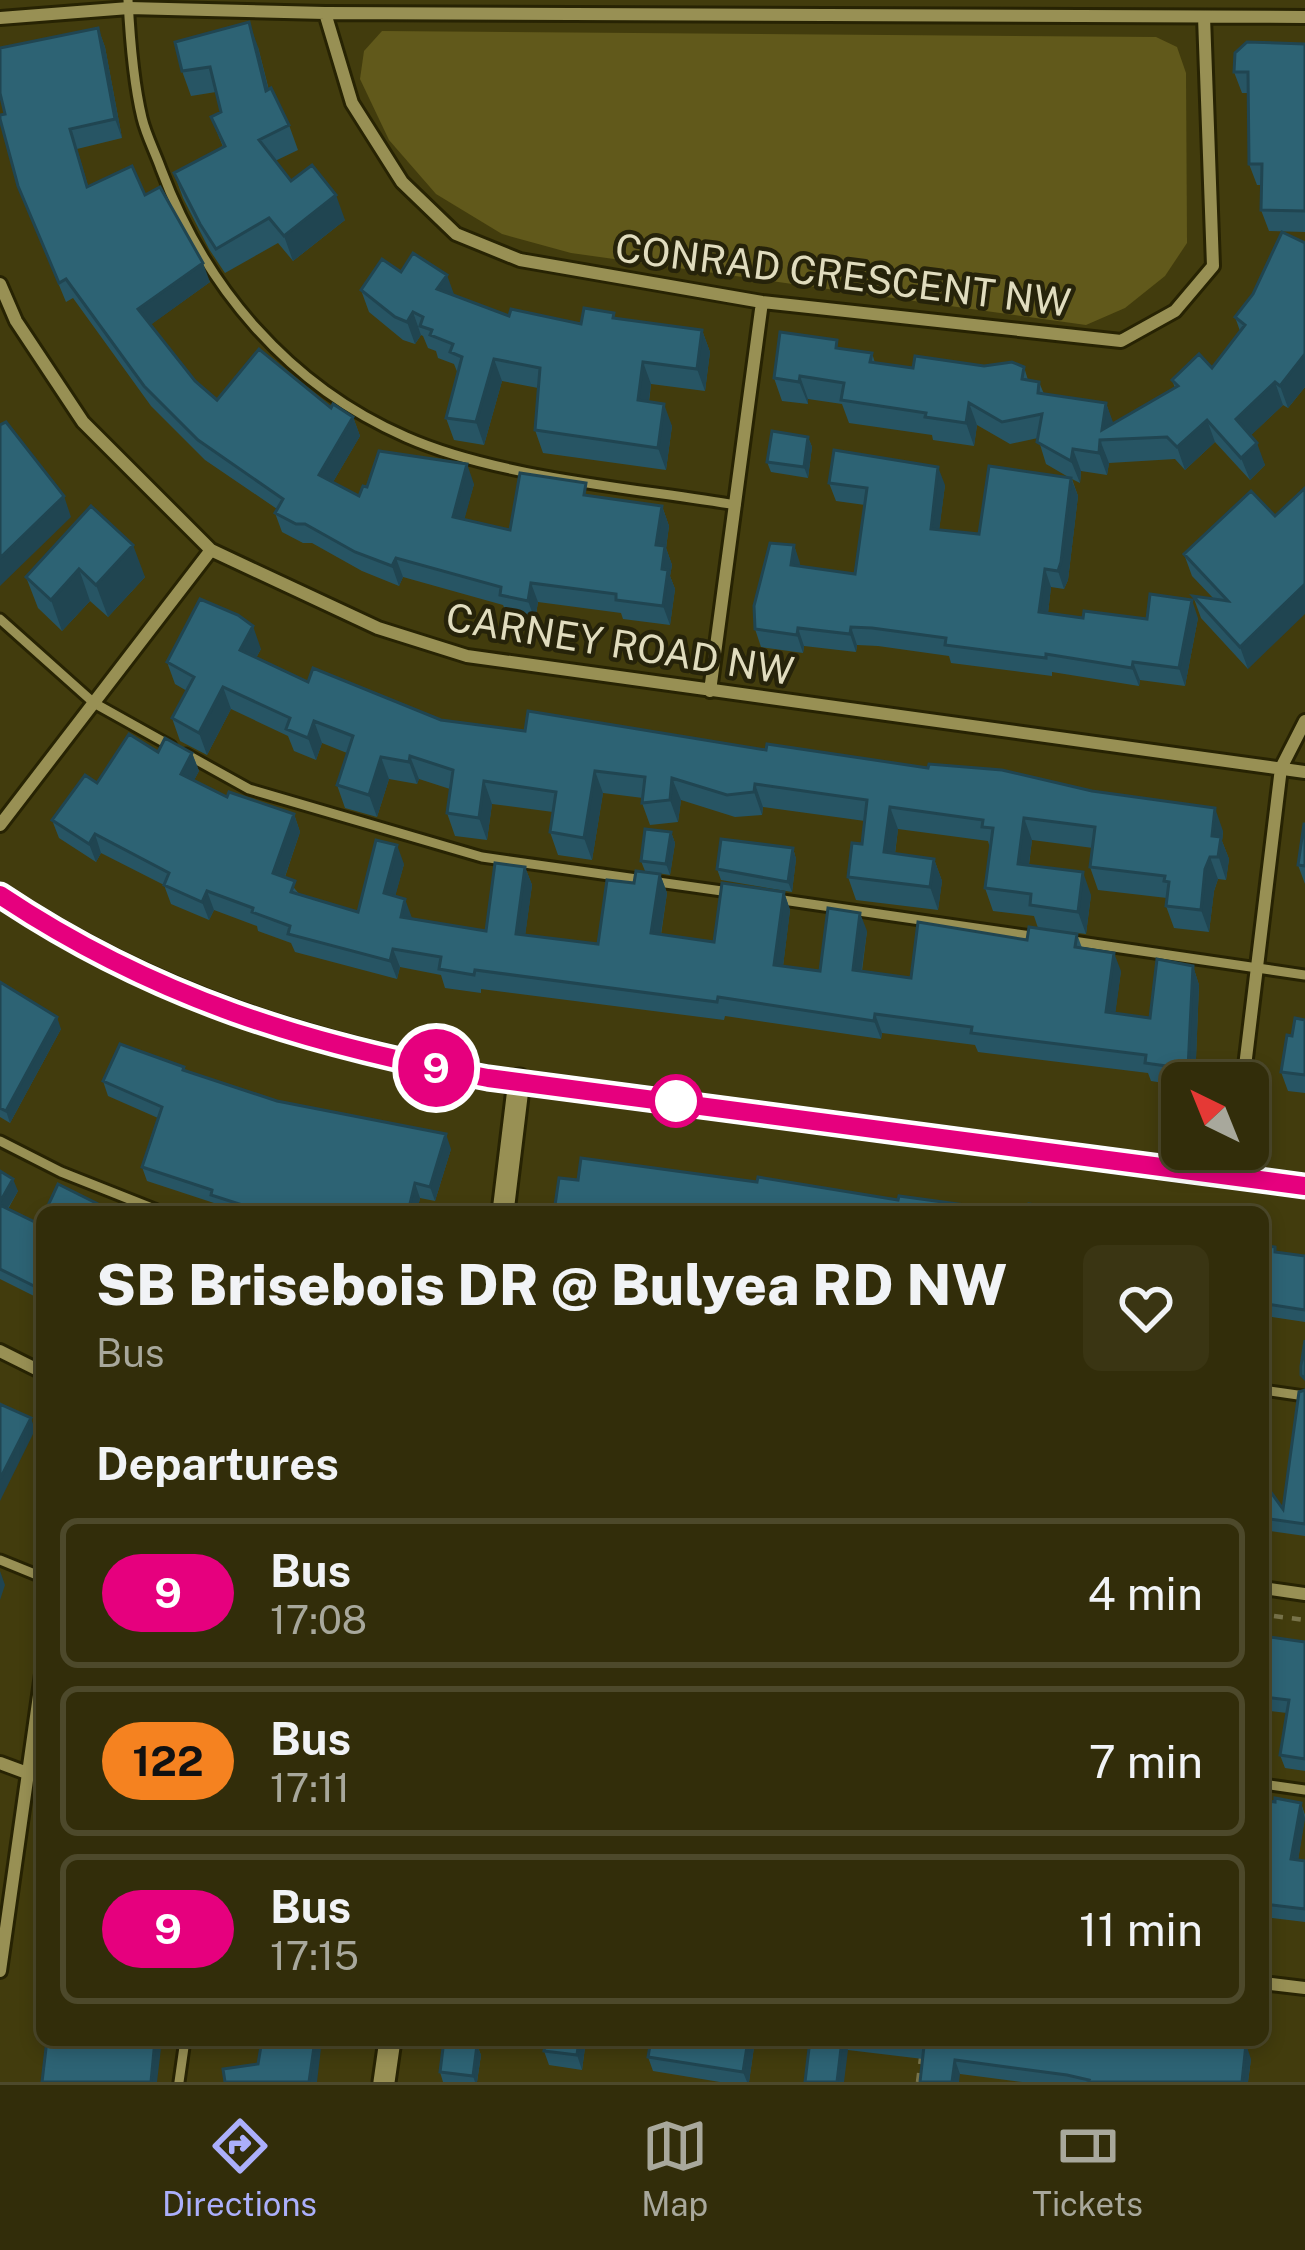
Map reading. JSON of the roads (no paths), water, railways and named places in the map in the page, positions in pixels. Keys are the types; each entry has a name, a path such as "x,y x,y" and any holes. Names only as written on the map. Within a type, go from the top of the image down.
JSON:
{"street":[{"path":"0,18 128,4 325,13 1305,17"},
{"name":"CONRAD CRESCENT NW","path":"325,13 352,104 403,182 456,234 520,260 762,302 1121,341 1175,311 1213,266 1204,17"},
{"name":"CARNEY ROAD NW","path":"0,284 16,321 83,422 211,550 379,628 467,656 1305,772"},
{"path":"710,692 762,302"},
{"path":"0,825 211,550"},
{"path":"1246,1062 1281,768 1305,721"},
{"path":"0,896 47,927 160,986 267,1027 380,1058 1305,1186"},
{"path":"503,1206 519,1080"},
{"path":"1231,1176 1232,1170"},
{"path":"0,1351 36,1369"},
{"path":"1269,1589 1305,1594"},
{"path":"0,1971 36,1714"},
{"path":"0,1763 27,1773"},
{"path":"1269,1984 1305,1988"},
{"path":"384,2082 389,2046"}],"lane":[{"path":"128,4 142,118 176,209 215,280 271,348 334,396 405,437 485,464 736,505"},
{"path":"0,619 94,703 249,789 482,857 740,894"},
{"path":"764,897 1046,938"},
{"path":"1070,941 1305,975"},
{"path":"0,1141 61,1172 147,1206"},
{"path":"1269,1391 1305,1396"},
{"path":"0,1559 36,1574"},
{"path":"1269,1785 1305,1790"},
{"path":"179,2082 184,2046"}]}
